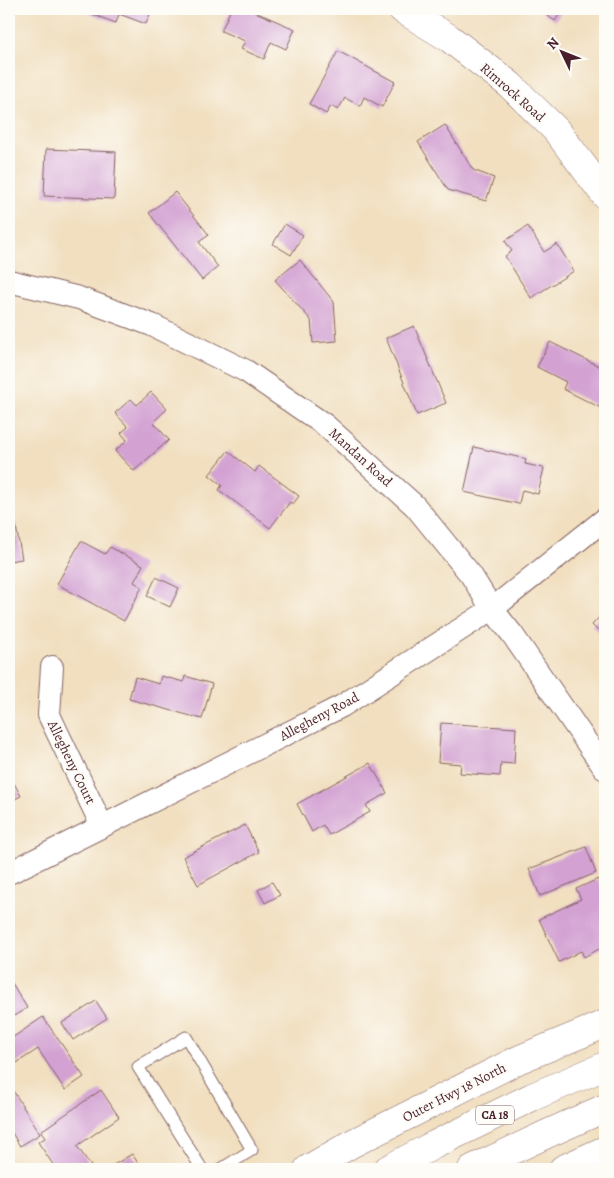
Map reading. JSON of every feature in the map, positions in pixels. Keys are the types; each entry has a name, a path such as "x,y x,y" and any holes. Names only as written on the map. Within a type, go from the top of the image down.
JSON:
{"street":[{"name":"Rimrock Road","path":"402,9 448,38 510,85 556,130 605,195"},
{"name":"Mandan Road","path":"9,281 78,298 152,325 246,371 324,424 415,506 471,575 492,609 512,634 605,769"},
{"name":"Allegheny Road","path":"9,873 342,706 492,609 605,520"},
{"name":"Allegheny Court","path":"52,667 49,716 102,826"},
{"name":"Outer Hwy 18 North","path":"308,1169 353,1143 520,1059 605,1024"},
{"name":"CA 18","path":"388,1169 532,1097 605,1066"},
{"path":"472,1169 605,1108"},
{"path":"563,1169 605,1150"}],"lane":[{"path":"202,1169 138,1067 186,1037 252,1150 221,1169"}],"building":[{"path":"77,9 152,9 146,24 119,14 116,23"},
{"path":"231,9 248,9 295,29 286,49 271,42 264,59 241,49 245,41 221,31"},
{"path":"538,9 563,9 555,21"},
{"path":"338,51 395,82 382,107 364,97 360,106 345,98 338,110 331,106 326,114 309,104"},
{"path":"445,125 473,170 494,178 486,201 448,190 418,142"},
{"path":"46,149 116,152 114,199 44,196"},
{"path":"175,192 209,235 199,242 218,267 202,280 149,213"},
{"path":"285,224 303,235 291,255 273,244"},
{"path":"528,226 544,252 557,244 574,271 531,298 505,256 512,251 505,241"},
{"path":"300,260 334,302 337,341 313,343 311,320 275,280"},
{"path":"414,326 446,403 417,415 386,338"},
{"path":"550,342 605,369 605,410 563,389 566,382 537,367"},
{"path":"151,392 167,409 153,422 169,440 134,471 115,451 127,440 121,433 128,427 115,413 131,399 137,405"},
{"path":"474,447 526,459 525,464 544,468 538,494 522,490 519,504 464,492"},
{"path":"228,451 255,472 259,466 299,496 293,504 290,502 270,528 219,490 222,485 209,475"},
{"path":"15,521 22,559 9,561 9,522"},
{"path":"81,541 105,554 110,547 143,565 134,582 142,587 124,621 57,584"},
{"path":"156,577 179,588 170,607 147,596"},
{"path":"605,611 605,638 592,625"},
{"path":"161,676 184,682 185,676 212,684 202,719 129,699 135,677 159,684"},
{"path":"441,723 516,728 514,764 501,763 500,776 460,773 461,764 438,762"},
{"path":"370,763 387,793 366,805 370,812 329,835 323,825 312,832 297,804"},
{"path":"9,774 21,796 9,802"},
{"path":"245,825 259,852 198,885 183,857"},
{"path":"586,847 596,873 540,896 529,869"},
{"path":"598,879 605,894 605,946 584,957 581,951 559,962 539,919 581,899 576,889"},
{"path":"272,882 280,895 265,903 258,890"},
{"path":"9,978 27,1008 9,1019"},
{"path":"96,1001 107,1018 73,1040 62,1023"},
{"path":"43,1017 84,1077 65,1090 38,1049 9,1068 9,1040"},
{"path":"9,1084 40,1134 20,1146 9,1128"},
{"path":"101,1090 119,1117 77,1146 93,1169 56,1169 38,1142 45,1138 41,1131"},
{"path":"132,1154 142,1169 107,1169"}]}
